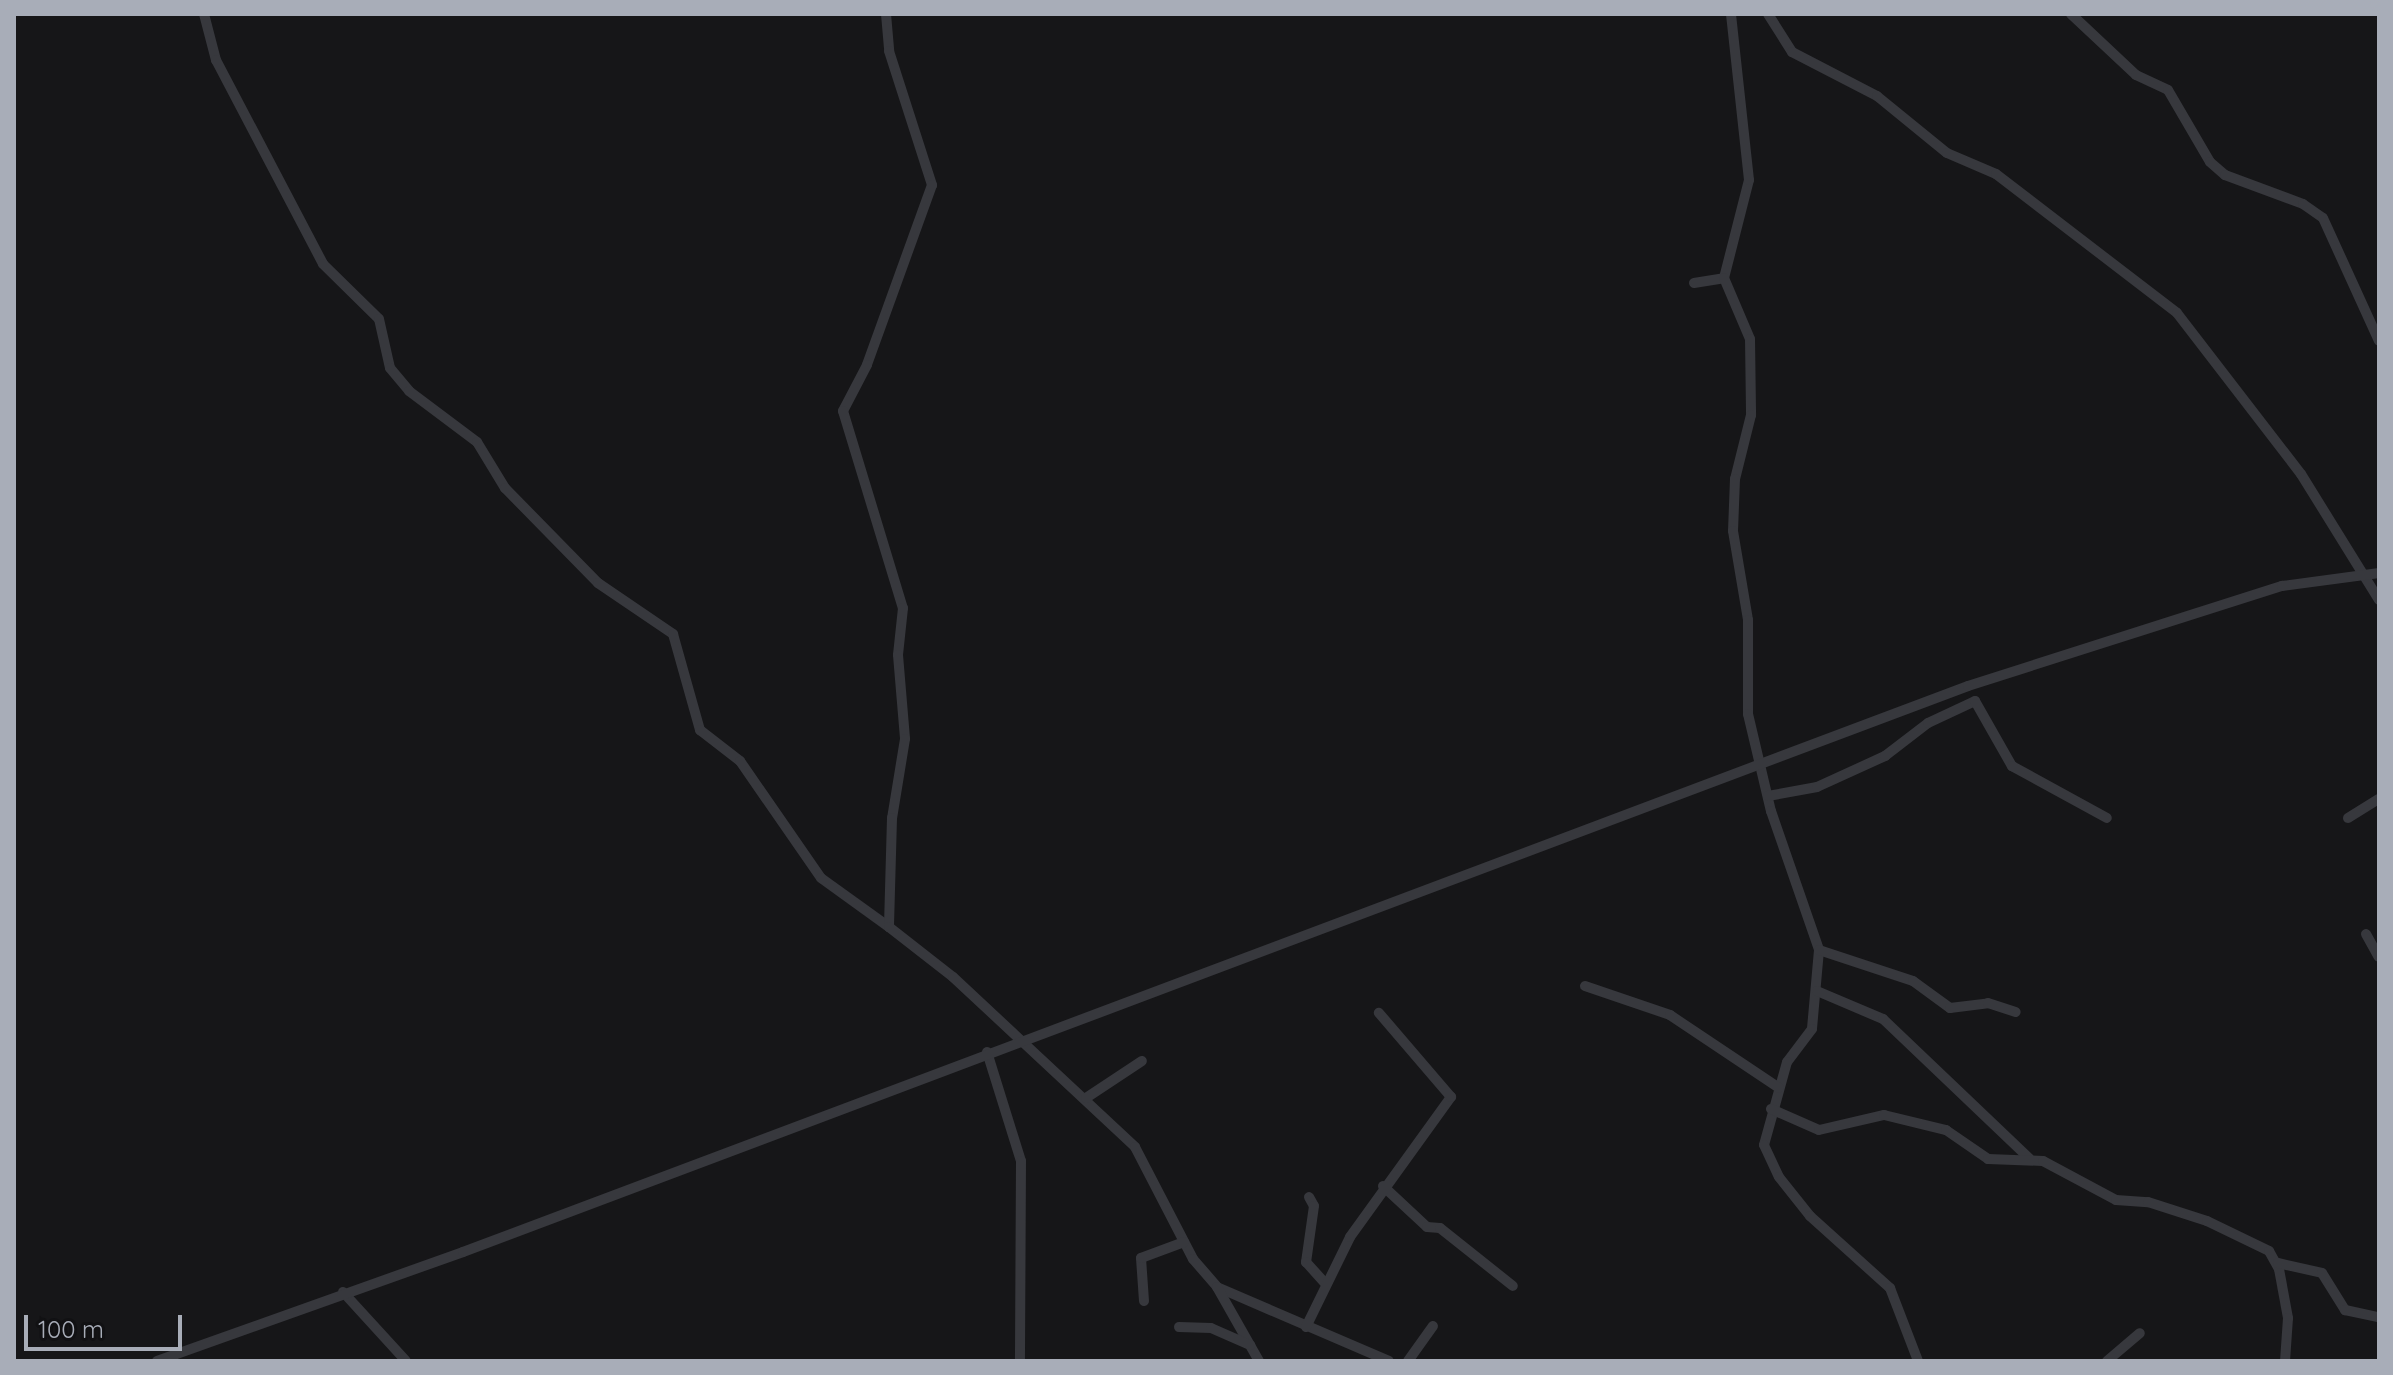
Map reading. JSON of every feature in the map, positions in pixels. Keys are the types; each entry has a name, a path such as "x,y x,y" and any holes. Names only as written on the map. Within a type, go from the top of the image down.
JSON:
{"street":[{"path":"204,14 235,100 323,264 379,319 390,368 409,391 477,442 505,488 598,583 673,634 700,730 740,761 821,878 953,977 1015,1040 1086,1098 1144,1158 1184,1242 1217,1287 1259,1361"},
{"path":"886,14 889,51 932,185 867,365 843,411 903,608 898,655 905,739 892,818 889,927"},
{"path":"1731,14 1749,180 1724,278 1750,339 1751,415 1735,479 1733,531 1748,620 1748,714 1768,796 1819,950 1812,1029 1787,1062 1771,1109 1764,1145 1779,1177 1810,1216 1890,1288 1918,1361"},
{"path":"1768,14 1792,52 1877,96 1947,153 1996,174 2177,313 2301,474 2379,600"},
{"path":"2071,14 2136,75 2168,90 2210,162 2225,175 2303,204 2323,218 2379,341"},
{"path":"1694,283 1724,278"},
{"path":"157,1361 1968,686 2282,586 2379,573"},
{"path":"1768,796 1817,787 1885,756 1928,723 1975,701 2012,766 2107,818"},
{"path":"2348,818 2379,799"},
{"path":"2366,934 2379,957"},
{"path":"1819,950 1913,981 1950,1008 1988,1003 2016,1012"},
{"path":"1585,986 1670,1015 1779,1088"},
{"path":"1817,991 1883,1019 2030,1159 2116,1200 2148,1202 2207,1221 2269,1251 2278,1263 2288,1318 2285,1361"},
{"path":"1306,1327 1324,1282 1383,1186 1451,1097 1379,1013"},
{"path":"987,1052 1021,1161 1020,1361"},
{"path":"1086,1098 1142,1061"},
{"path":"1771,1109 1819,1130 1890,1115 1946,1130 1988,1159 2030,1159"},
{"path":"1383,1186 1427,1227 1440,1228 1513,1286"},
{"path":"1309,1197 1314,1206 1306,1262 1324,1282"},
{"path":"1144,1301 1141,1258 1184,1242"},
{"path":"2278,1263 2322,1273 2345,1310 2379,1317"},
{"path":"1217,1287 1389,1361"},
{"path":"343,1292 406,1361"},
{"path":"1408,1361 1433,1326"},
{"path":"1179,1327 1211,1328 1250,1345"},
{"path":"2107,1361 2140,1333"}]}
